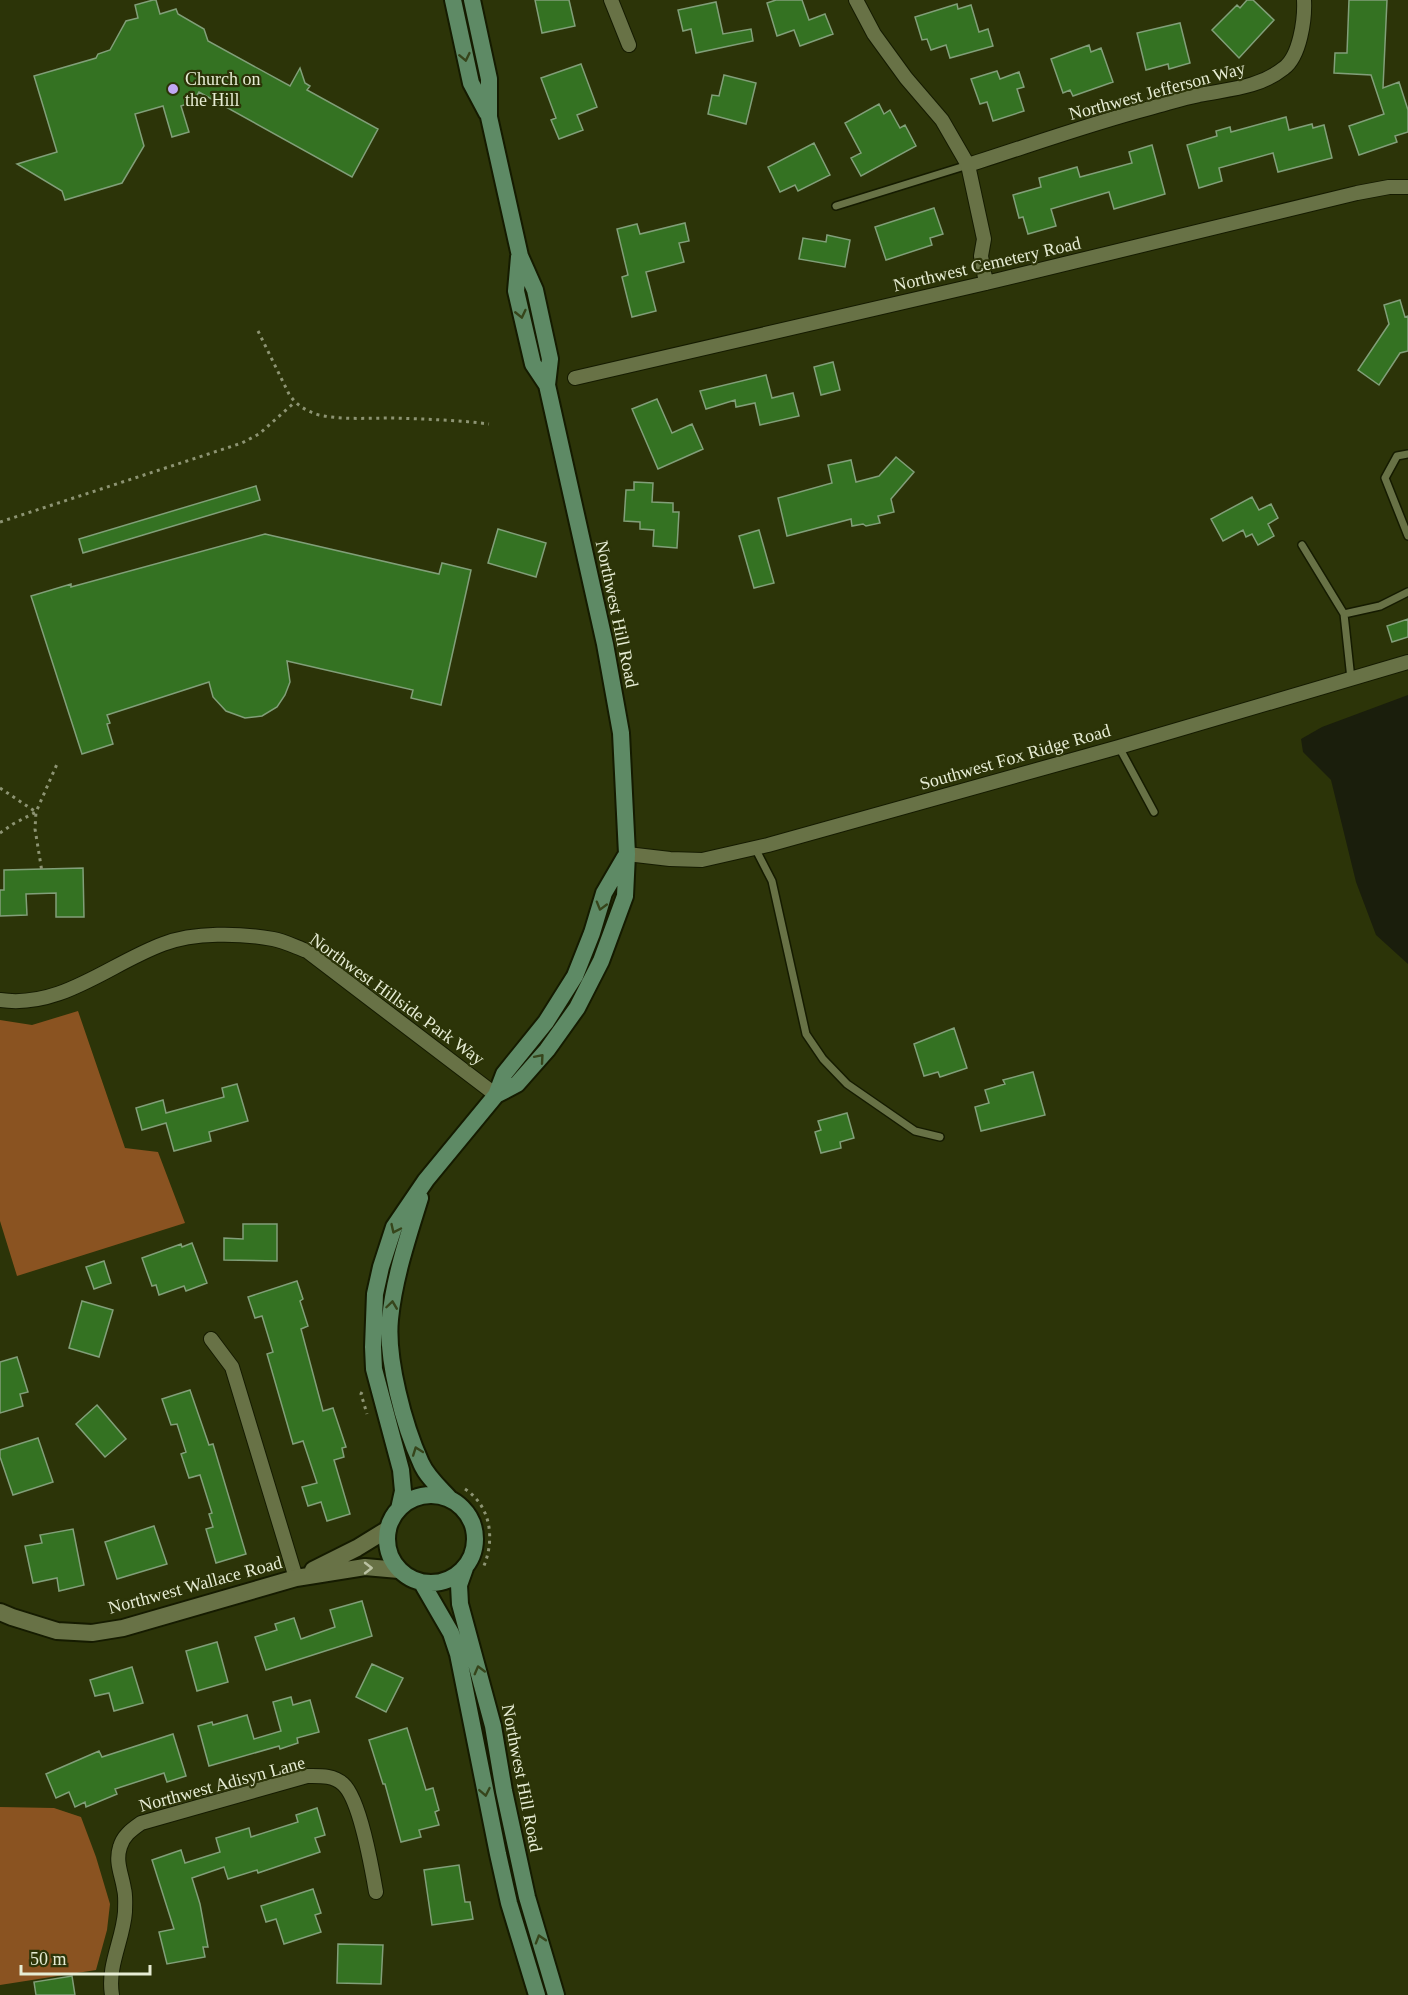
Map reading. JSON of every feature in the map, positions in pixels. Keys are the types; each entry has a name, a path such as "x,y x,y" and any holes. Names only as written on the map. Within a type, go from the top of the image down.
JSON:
{"main road":[{"name":"Northwest Hill Road","path":"453,0 471,82 489,117"},
{"name":"Northwest Hill Road","path":"472,0 489,79 489,117 520,256 516,291 533,364 547,385 606,644 621,733 627,854"},
{"path":"399,1509 403,1491 401,1470 374,1369 373,1319 381,1267 394,1227 426,1180 496,1095 504,1074 546,1022 575,976 592,933 604,893 627,854"},
{"path":"426,1180 392,1298 390,1323 392,1363 404,1414 422,1464 433,1481 456,1493 475,1529 476,1543 472,1556 473,1570 446,1581 422,1583 410,1578 399,1570 391,1557 387,1543 392,1518 410,1500 423,1495 456,1493"},
{"name":"Northwest Hill Road","path":"473,1570 459,1585 460,1604 493,1726 523,1878 556,1995"},
{"path":"422,1583 451,1633 458,1653 509,1903 537,1995"}],"street":[{"path":"610,0 628,45"},
{"path":"856,0 874,34 906,78 942,120 968,165 984,239 981,256 986,283"},
{"name":"Northwest Jefferson Way","path":"968,165 1147,109 1198,95 1234,90 1261,82 1287,67 1301,40 1304,0"},
{"name":"Northwest Cemetery Road","path":"575,378 986,283 1357,193 1389,187 1408,187"},
{"name":"Southwest Fox Ridge Road","path":"627,854 702,860 755,848 1119,747 1408,662"},
{"name":"Northwest Hillside Park Way","path":"0,1000 14,1002 44,999 81,985 164,943 201,936 236,935 275,939 307,951 496,1095"},
{"path":"211,1339 232,1366 296,1578"},
{"name":"Northwest Wallace Road","path":"296,1578 357,1548 388,1529"},
{"name":"Northwest Wallace Road","path":"0,1612 57,1631 92,1633 123,1628 296,1578 365,1567 399,1570"},
{"name":"Northwest Adisyn Lane","path":"112,1995 113,1962 122,1935 125,1912 125,1892 118,1861 120,1846 128,1831 141,1823 307,1776 330,1777 344,1785 352,1796 370,1859 376,1892"}],"lane":[{"path":"836,206 968,165"},
{"path":"1408,453 1397,456 1385,478 1408,536"},
{"path":"1302,545 1344,614 1352,679"},
{"path":"1344,614 1380,606 1408,592"},
{"path":"1119,747 1154,812"},
{"path":"755,848 772,881 806,1034 823,1059 847,1084 915,1131 940,1137"}],"path":[{"path":"258,331 295,402 304,409 318,414 351,419 446,419 489,423"},
{"path":"0,522 242,443 259,434 295,402"},
{"path":"42,872 35,828 36,812 57,764"},
{"path":"0,788 36,812"},
{"path":"0,833 36,812"},
{"path":"368,1417 360,1394 374,1369"},
{"path":"456,1493 471,1494 487,1517 491,1533 490,1547 473,1570"}],"shaded area":[{"path":"1408,695 1408,964 1376,935 1356,882 1331,780 1303,752 1301,739 1322,727"},
{"path":"78,1011 125,1148 158,1152 185,1223 17,1276 0,1221 0,1020 32,1025"},
{"path":"0,1807 54,1808 81,1817 110,1904 107,1930 96,1970 0,1985"}],"building":[{"name":"Church on the Hill","path":"156,0 160,14 176,9 178,14 204,29 208,41 290,86 300,68 305,83 310,86 307,90 378,129 352,177 199,92 193,102 181,106 189,132 172,137 163,106 135,114 144,146 122,183 65,200 62,191 17,164 57,152 34,76 96,58 98,54 110,50 126,21 138,18 135,5"},
{"path":"535,0 569,0 575,26 542,33"},
{"path":"776,0 802,0 809,20 825,14 833,34 800,46 794,30 777,36 767,3"},
{"path":"1247,0 1253,0 1274,20 1239,58 1212,30 1237,5 1240,8"},
{"path":"1349,0 1387,0 1383,88 1399,82 1408,110 1408,132 1395,136 1397,142 1359,155 1349,126 1384,114 1371,75 1334,73 1335,53 1347,53"},
{"path":"716,2 723,34 751,29 753,41 696,53 691,29 683,31 678,10"},
{"path":"957,4 958,9 971,5 979,32 988,29 993,46 950,58 946,45 931,50 927,39 922,40 915,17"},
{"path":"1180,23 1190,63 1169,69 1168,64 1146,70 1137,33"},
{"path":"1089,45 1091,52 1101,48 1113,82 1073,96 1070,90 1063,93 1051,59"},
{"path":"581,64 597,107 577,115 583,130 559,139 551,120 556,118 541,78"},
{"path":"997,71 1000,79 1019,72 1024,87 1017,89 1024,111 993,121 987,102 980,104 971,79"},
{"path":"724,75 756,83 746,124 708,114 712,95 719,96"},
{"path":"879,104 884,114 890,110 900,128 905,125 916,146 861,176 851,158 861,153 845,123"},
{"path":"1286,117 1289,130 1312,124 1313,128 1324,125 1332,158 1278,172 1273,153 1219,168 1222,181 1199,188 1187,145 1217,136 1216,131 1230,127 1231,132"},
{"path":"814,143 830,175 798,191 795,185 780,192 768,167"},
{"path":"1152,145 1165,194 1114,209 1109,192 1051,209 1056,226 1028,234 1023,217 1019,218 1013,195 1041,187 1039,178 1077,167 1080,177 1132,163 1129,152"},
{"path":"934,208 943,234 930,238 932,245 886,260 875,227"},
{"path":"685,223 689,241 679,243 684,262 646,272 656,311 632,317 622,277 628,275 617,229 637,224 640,234"},
{"path":"827,235 850,240 845,267 799,259 803,238 826,242"},
{"path":"1400,300 1405,317 1408,316 1408,351 1400,353 1379,385 1358,370 1389,324 1384,305"},
{"path":"833,362 840,390 821,395 814,367"},
{"path":"766,375 772,398 793,393 799,416 760,425 755,403 736,407 735,400 706,409 700,391"},
{"path":"657,399 672,433 692,424 703,449 658,469 632,409"},
{"path":"896,457 914,472 891,499 894,512 878,516 880,523 852,526 851,519 787,536 778,498 832,483 828,465 851,460 856,482 879,476"},
{"path":"634,482 653,483 652,502 673,503 673,512 679,512 677,548 653,546 654,530 640,529 640,522 624,521 626,490 634,490"},
{"path":"256,486 260,500 83,553 79,539"},
{"path":"1252,497 1259,510 1271,504 1278,518 1268,524 1274,536 1258,545 1252,534 1246,537 1243,530 1223,541 1211,519"},
{"path":"498,529 546,543 536,577 488,563"},
{"path":"759,530 774,583 754,588 739,536"},
{"path":"265,534 439,574 442,563 471,570 441,705 411,698 413,690 287,661 290,682 285,695 277,707 262,716 245,718 226,711 213,697 209,682 107,715 110,723 107,724 113,744 82,754 31,596"},
{"path":"1408,619 1408,637 1392,642 1387,626"},
{"path":"83,868 84,917 56,917 56,893 26,894 27,915 0,916 0,890 4,890 4,870"},
{"path":"954,1028 967,1068 940,1077 938,1072 924,1076 914,1044"},
{"path":"1033,1072 1045,1115 981,1131 975,1107 989,1103 985,1090 1005,1084 1003,1080"},
{"path":"237,1084 248,1121 209,1132 211,1141 174,1151 166,1123 142,1130 136,1108 163,1100 166,1113 224,1097 222,1088"},
{"path":"847,1113 854,1138 840,1142 841,1148 821,1153 815,1132 821,1130 818,1121"},
{"path":"243,1224 277,1224 277,1261 224,1260 224,1238 243,1239"},
{"path":"192,1243 207,1283 186,1291 184,1286 159,1295 156,1285 152,1286 142,1258 181,1244 182,1247"},
{"path":"104,1261 111,1283 94,1289 86,1267"},
{"path":"297,1281 303,1299 300,1301 308,1326 301,1329 323,1411 333,1408 346,1447 342,1448 344,1457 334,1460 350,1514 327,1521 321,1502 308,1506 302,1487 317,1483 303,1441 293,1444 267,1354 273,1352 262,1316 255,1318 248,1297"},
{"path":"82,1301 113,1310 99,1357 69,1348"},
{"path":"17,1357 28,1392 20,1394 23,1406 0,1413 0,1362"},
{"path":"190,1390 209,1445 213,1444 246,1554 216,1563 206,1529 213,1527 209,1514 212,1513 200,1475 189,1478 181,1454 186,1452 177,1424 171,1425 162,1399"},
{"path":"97,1405 126,1439 105,1457 76,1424"},
{"path":"38,1438 53,1482 13,1495 0,1457 0,1450"},
{"path":"154,1526 167,1564 117,1579 105,1542"},
{"path":"73,1529 84,1585 59,1591 57,1578 33,1583 25,1546 42,1543 40,1535"},
{"path":"362,1601 372,1636 266,1670 255,1637 277,1630 275,1624 294,1618 301,1639 335,1627 330,1610"},
{"path":"217,1642 228,1682 197,1691 186,1651"},
{"path":"372,1664 403,1678 386,1712 356,1697"},
{"path":"132,1667 143,1703 114,1711 109,1693 95,1696 90,1680"},
{"path":"291,1697 293,1705 310,1700 319,1732 297,1738 298,1743 280,1749 279,1746 209,1766 198,1726 212,1722 213,1725 247,1715 254,1739 281,1731 273,1702"},
{"path":"407,1728 426,1790 433,1788 439,1810 435,1812 439,1825 419,1830 421,1837 401,1842 385,1784 383,1784 369,1740"},
{"path":"173,1734 186,1776 167,1782 164,1773 115,1789 117,1794 86,1807 85,1802 75,1807 69,1792 56,1798 46,1774 99,1751 102,1757"},
{"path":"317,1808 325,1835 315,1838 320,1852 258,1873 257,1870 228,1879 224,1867 192,1878 200,1904 208,1947 203,1947 205,1957 167,1964 159,1932 174,1929 152,1860 181,1850 185,1863 220,1852 216,1838 249,1828 251,1837 298,1822 296,1815"},
{"path":"459,1865 465,1902 470,1902 473,1919 432,1925 424,1870"},
{"path":"313,1889 321,1913 315,1915 321,1932 284,1944 276,1919 266,1922 261,1906"},
{"path":"338,1944 383,1945 381,1984 337,1983"},
{"path":"72,1976 75,1995 36,1995 34,1982"}],"place":[{"name":"Church on the Hill","path":"173,89"}]}
